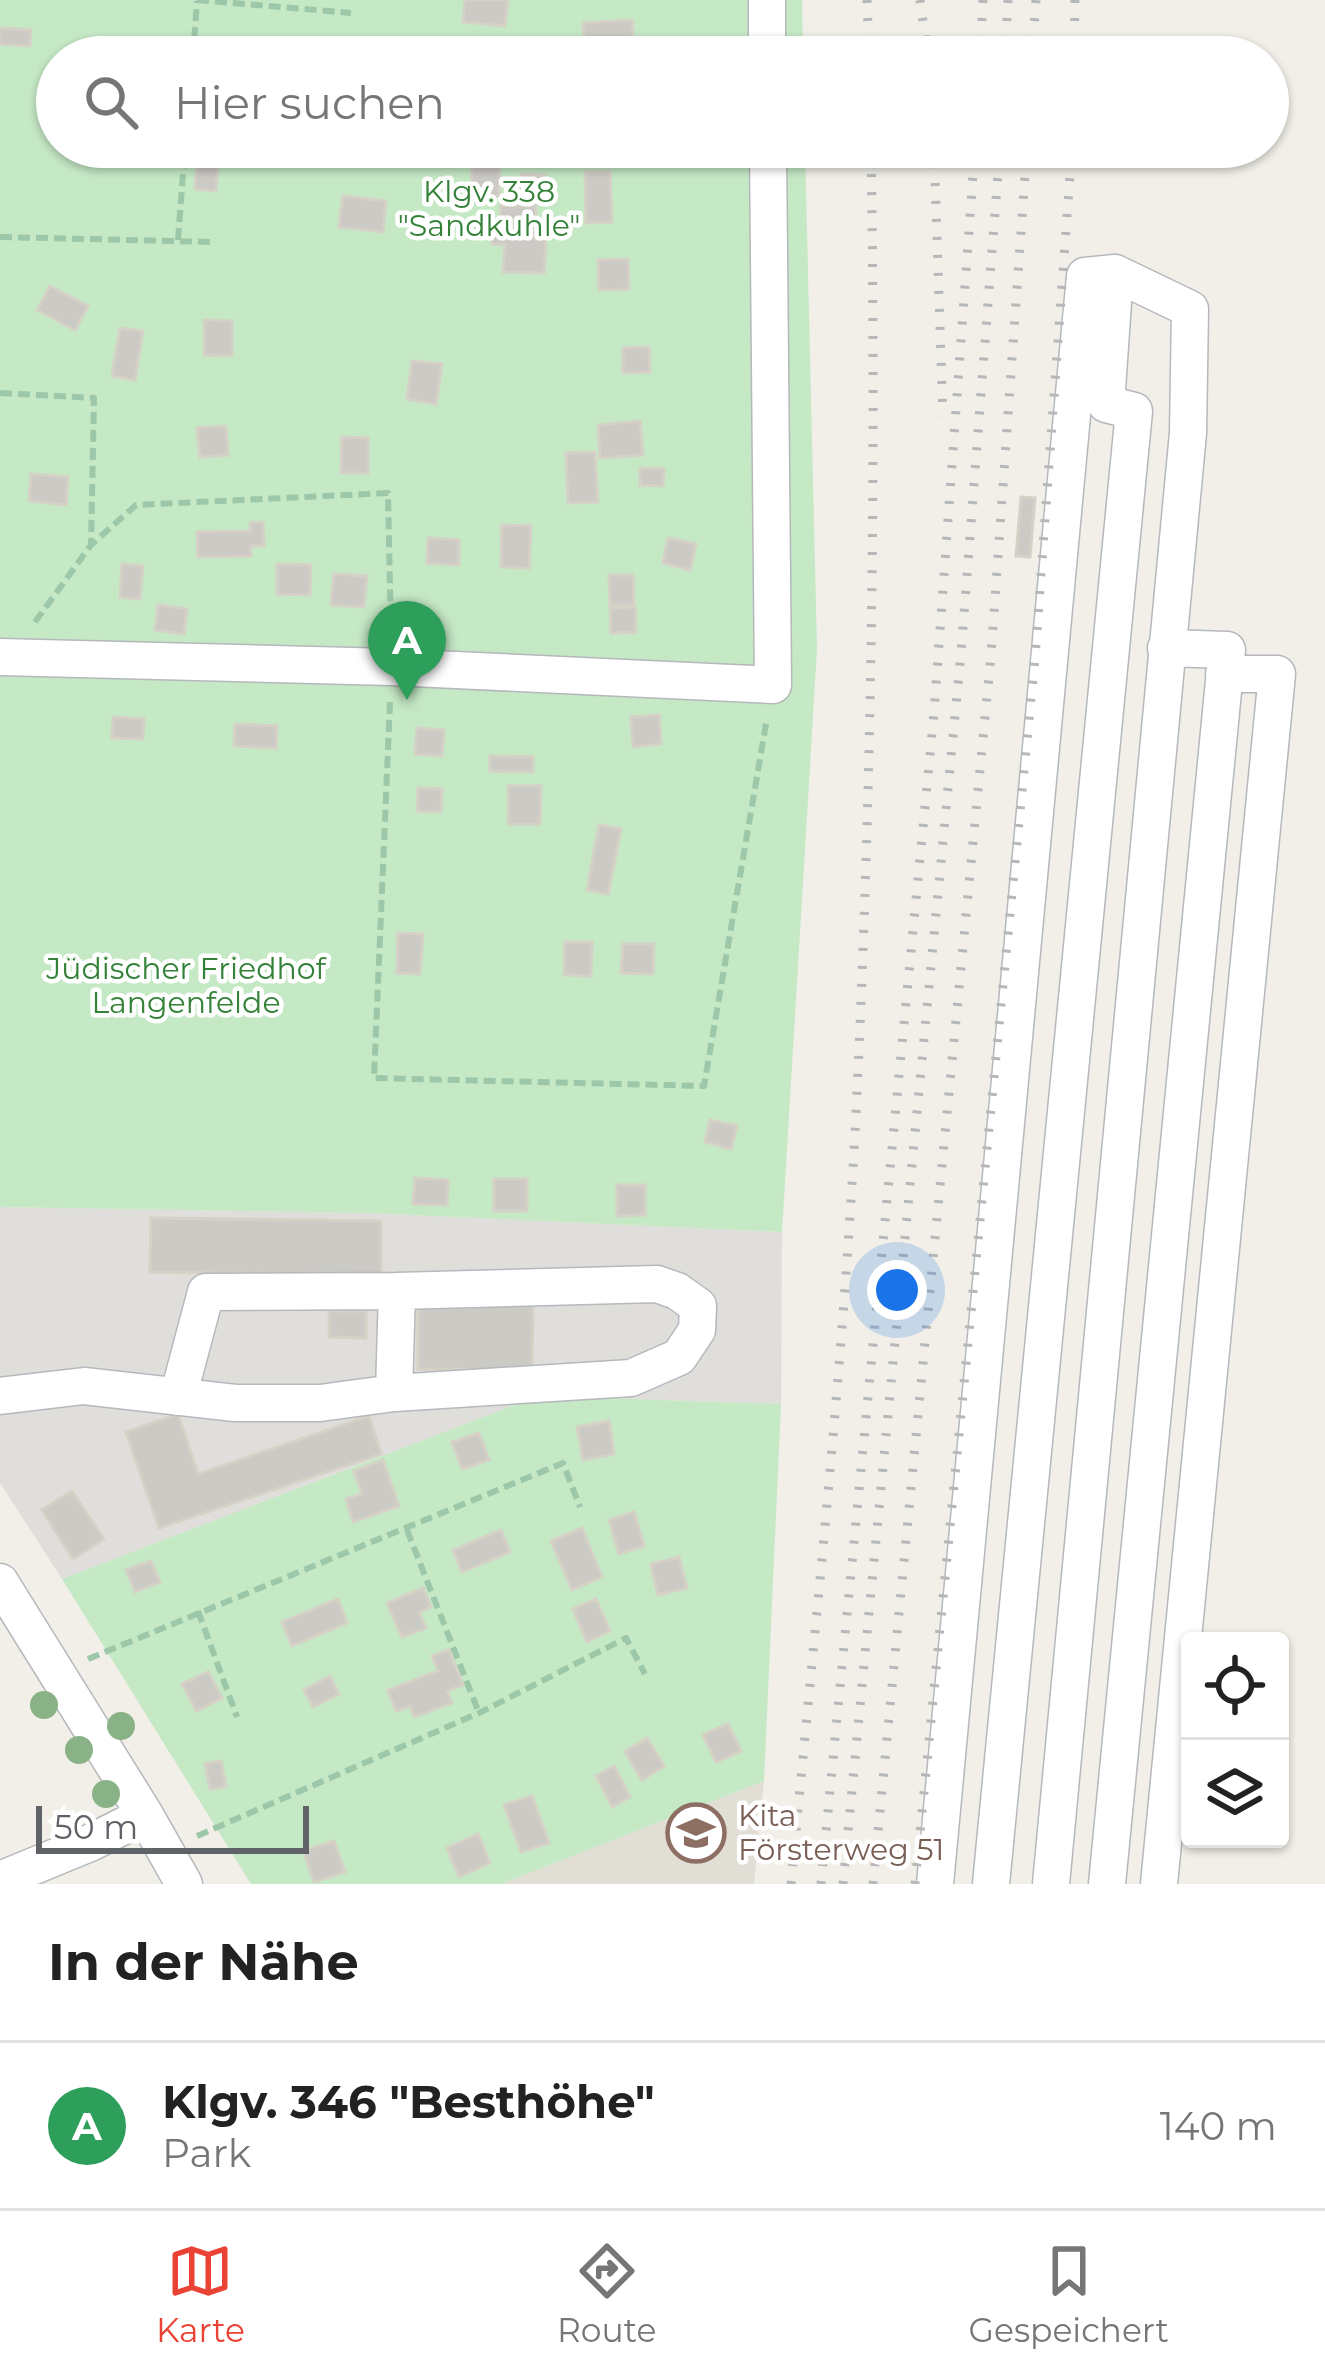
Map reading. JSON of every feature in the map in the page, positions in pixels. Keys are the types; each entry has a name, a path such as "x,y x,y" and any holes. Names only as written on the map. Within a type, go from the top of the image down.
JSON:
{"street":[{"path":"767,0 767,36"},
{"path":"5,657 772,685 768,168"},
{"path":"991,1884 1134,411 1106,404 1115,274"},
{"path":"935,1884 1085,276 1115,274 1190,309 1188,433 1051,1884"},
{"path":"1107,1884 1227,650 1166,648"},
{"path":"1159,1884 1277,674 1225,674"},
{"path":"0,1396 84,1386 178,1397 235,1403 320,1403 394,1393 631,1378 679,1357 697,1330 698,1306 657,1284 206,1292 178,1397"},
{"path":"394,1393 397,1291"},
{"path":"0,1582 184,1884"},
{"path":"0,1880 145,1815"}],"path":[{"path":"194,36 197,0 351,13"},
{"path":"178,240 183,168"},
{"path":"0,237 215,242"},
{"path":"0,393 94,398 91,545"},
{"path":"5,657 91,545 136,505 388,493 391,668 374,1078 704,1086 772,685"},
{"path":"57,1673 563,1463 580,1507"},
{"path":"407,1530 479,1713"},
{"path":"199,1611 237,1717"},
{"path":"166,1850 479,1713 626,1638 645,1674"}],"shaded area":[{"path":"0,1207 366,1213 782,1232 781,1404 538,1396 62,1579 0,1483"},
{"name":"Kita Försterweg 51","path":"764,1781 754,1884 501,1884"}],"green space":[{"path":"0,0 802,0 803,36 36,36 36,168 806,168 817,649 782,1232 366,1213 0,1207"},
{"path":"538,1396 781,1404 764,1781 501,1884 251,1884 62,1579"}],"building":[{"path":"465,0 508,0 505,26 463,22"},
{"path":"632,20 633,36 584,36 583,23"},
{"path":"0,28 31,30 30,46 0,44"},
{"path":"197,168 218,168 216,191 195,189"},
{"path":"472,168 500,168 499,196 471,195"},
{"path":"610,171 612,222 586,223 585,172"},
{"path":"521,174 545,175 544,200 520,199"},
{"path":"343,196 386,201 383,232 339,227"},
{"path":"501,205 536,206 535,239 546,240 544,273 503,272 505,245 492,244 493,232 499,233"},
{"path":"628,259 629,289 599,290 598,260"},
{"path":"50,286 88,306 75,330 37,310"},
{"path":"204,320 232,321 232,356 204,355"},
{"path":"120,328 143,331 135,380 112,376"},
{"path":"649,347 650,372 623,373 623,348"},
{"path":"412,361 442,364 436,404 407,399"},
{"path":"640,421 643,455 600,458 598,425"},
{"path":"226,426 228,455 200,457 197,428"},
{"path":"342,437 368,438 368,473 341,473"},
{"path":"595,452 598,502 568,503 566,453"},
{"path":"640,468 664,469 663,486 640,485"},
{"path":"31,474 68,477 66,505 29,501"},
{"path":"1021,497 1035,498 1030,557 1016,556"},
{"path":"263,522 264,546 251,546 251,556 198,557 197,532 251,531 250,523"},
{"path":"502,525 531,526 529,568 501,567"},
{"path":"428,538 459,540 459,565 427,563"},
{"path":"668,538 696,544 690,570 663,563"},
{"path":"122,564 143,566 140,599 120,597"},
{"path":"277,564 311,565 310,595 277,594"},
{"path":"334,574 367,576 364,607 331,605"},
{"path":"609,575 633,575 634,605 610,605"},
{"path":"158,605 187,609 184,634 155,630"},
{"path":"635,607 636,632 611,633 610,608"},
{"path":"659,715 661,744 633,747 631,717"},
{"path":"113,717 144,719 143,739 112,738"},
{"path":"235,724 277,726 276,748 234,746"},
{"path":"417,728 444,730 442,756 415,754"},
{"path":"490,756 533,757 533,772 490,771"},
{"path":"508,786 541,786 540,824 508,824"},
{"path":"418,788 442,789 441,812 417,811"},
{"path":"599,825 621,829 608,894 587,890"},
{"path":"398,933 423,934 420,974 397,973"},
{"path":"565,942 592,942 591,976 564,975"},
{"path":"623,944 654,944 653,974 621,973"},
{"path":"710,1120 737,1126 731,1149 705,1142"},
{"path":"415,1178 448,1180 447,1205 413,1204"},
{"path":"494,1179 527,1179 527,1211 494,1211"},
{"path":"617,1185 645,1185 645,1215 617,1216"},
{"path":"151,1218 381,1221 381,1275 150,1272"},
{"path":"418,1304 533,1304 532,1370 418,1369"},
{"path":"329,1311 366,1311 366,1338 329,1337"},
{"path":"178,1414 198,1474 369,1416 381,1454 159,1528 126,1432"},
{"path":"609,1421 614,1454 583,1460 577,1427"},
{"path":"479,1433 489,1460 462,1469 452,1442"},
{"path":"383,1460 399,1506 353,1522 346,1499 362,1494 354,1471"},
{"path":"72,1491 104,1539 73,1559 42,1510"},
{"path":"634,1512 644,1546 619,1554 609,1520"},
{"path":"582,1528 602,1577 572,1590 551,1541"},
{"path":"501,1530 510,1552 462,1572 453,1550"},
{"path":"679,1557 687,1588 658,1595 651,1564"},
{"path":"151,1561 160,1582 135,1592 126,1570"},
{"path":"423,1588 431,1607 419,1612 426,1628 402,1637 387,1603"},
{"path":"338,1599 347,1623 292,1646 282,1622"},
{"path":"596,1599 610,1631 587,1642 573,1609"},
{"path":"449,1650 463,1685 447,1691 452,1703 414,1717 410,1706 396,1711 388,1690 438,1671 432,1656"},
{"path":"208,1672 222,1698 196,1711 182,1684"},
{"path":"330,1676 339,1694 313,1707 304,1690"},
{"path":"728,1724 741,1751 716,1762 703,1735"},
{"path":"647,1738 664,1766 642,1780 625,1752"},
{"path":"221,1761 226,1786 210,1789 205,1764"},
{"path":"614,1766 630,1797 612,1807 596,1776"},
{"path":"532,1796 549,1843 521,1852 504,1805"},
{"path":"478,1834 490,1863 459,1877 447,1848"},
{"path":"334,1841 345,1872 314,1882 303,1851"}],"railway":[{"path":"867,0 868,36"},
{"path":"920,0 925,36"},
{"path":"981,36 983,0"},
{"path":"1006,36 1008,0"},
{"path":"1033,36 1036,0"},
{"path":"1074,36 1075,0"},
{"path":"791,1884 838,1376 858,1071 872,609 871,168"},
{"path":"935,168 943,417"},
{"path":"821,1884 934,713 973,168"},
{"path":"843,1884 961,653 998,168"},
{"path":"873,1884 991,655 1026,168"},
{"path":"915,1884 1035,658 1070,168"}],"place":[{"name":"Klgv. 346 \"Besthöhe\"","path":"407,700"},
{"name":"Kita Försterweg 51","path":"696,1833"}],"park label":[{"name":"Klgv. 338 \"Sandkuhle\"","path":"489,209"},
{"name":"Jüdischer Friedhof Langenfelde","path":"186,986"}]}
